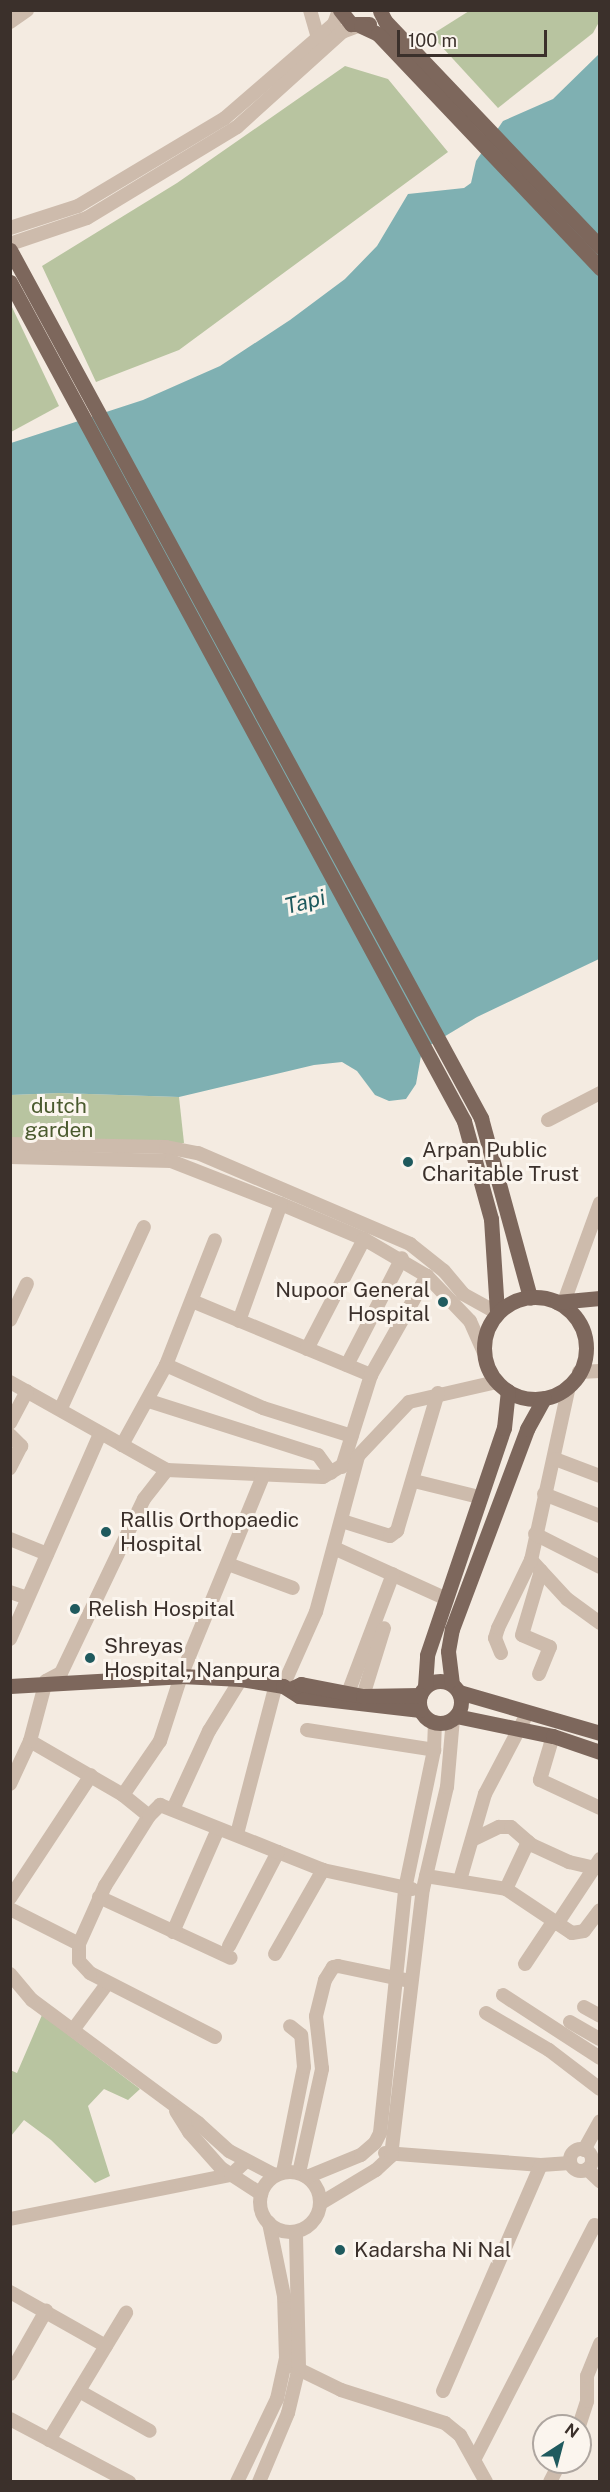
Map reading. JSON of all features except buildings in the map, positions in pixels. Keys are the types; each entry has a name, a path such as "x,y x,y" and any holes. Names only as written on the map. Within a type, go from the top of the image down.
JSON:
{"main road":[{"path":"340,10 346,20 378,34 600,247"},
{"path":"360,26 372,22 380,11 462,113 600,268"},
{"path":"10,249 19,286 464,1121 491,1219 497,1313 484,1339 484,1352 502,1387 504,1428 425,1663 422,1697 435,1722 454,1717 519,1728 553,1736 600,1752"},
{"path":"19,286 481,1118 530,1297"},
{"path":"497,1313 518,1300 530,1297 561,1301 600,1298"},
{"path":"561,1301 578,1321 585,1341 582,1367"},
{"path":"454,1717 461,1704 448,1651 452,1629 526,1429 544,1398 569,1386 582,1367 600,1356"},
{"path":"502,1387 544,1398"},
{"path":"10,1675 182,1676 241,1679 283,1686 302,1684 355,1695 422,1697"},
{"path":"10,1686 67,1676"},
{"path":"422,1697 435,1681 527,1714 600,1733"},
{"path":"283,1686 299,1696 422,1697"}],"street":[{"path":"10,22 27,10"},
{"path":"310,10 318,38"},
{"path":"10,228 78,206 225,118 334,24 340,10"},
{"path":"10,244 87,218 237,128 342,32 360,26"},
{"path":"548,1120 600,1093"},
{"path":"10,1144 166,1146 198,1153 410,1244 444,1271 463,1294 497,1313"},
{"path":"10,1157 171,1161 281,1204 364,1239 402,1258 427,1276 470,1321 484,1352"},
{"path":"561,1301 600,1203"},
{"path":"239,1321 281,1204"},
{"path":"61,1408 144,1227"},
{"path":"307,1349 364,1239"},
{"path":"122,1445 149,1401 166,1365 215,1240"},
{"path":"347,1365 402,1258"},
{"path":"337,1470 352,1436 371,1375 427,1276"},
{"path":"10,1320 27,1284"},
{"path":"192,1301 371,1375"},
{"path":"166,1365 263,1408 352,1436"},
{"path":"582,1367 600,1371"},
{"path":"10,1382 61,1408 100,1434 167,1470 323,1477 358,1456 409,1402 438,1393 502,1387"},
{"path":"501,1653 495,1638 531,1560 544,1494 555,1460 569,1386"},
{"path":"10,1423 27,1391"},
{"path":"342,1521 390,1536 394,1534 414,1481 438,1393"},
{"path":"149,1401 318,1455 337,1470"},
{"path":"10,1639 100,1434"},
{"path":"10,1435 21,1446 10,1468"},
{"path":"237,1834 283,1686 316,1612 358,1456"},
{"path":"555,1460 600,1476"},
{"path":"67,1676 144,1499 167,1470"},
{"path":"123,1795 160,1741 182,1676 263,1476"},
{"path":"414,1481 479,1497"},
{"path":"544,1494 600,1516"},
{"path":"535,1534 600,1567"},
{"path":"10,1539 47,1554"},
{"path":"334,1548 447,1599"},
{"path":"531,1560 567,1599 600,1623"},
{"path":"228,1564 293,1588"},
{"path":"539,1674 550,1647 522,1635 541,1570"},
{"path":"355,1695 393,1574"},
{"path":"10,1592 27,1598"},
{"path":"355,1695 384,1628"},
{"path":"174,1807 209,1731 241,1679"},
{"path":"12,1779 30,1741 46,1681"},
{"path":"460,1880 485,1794 527,1714"},
{"path":"321,2203 376,2170 391,2156 425,1882 447,1787 454,1717"},
{"path":"10,1974 32,2000 246,2161 279,2174 303,2175 372,2146 382,2123 405,1889 434,1750 435,1722"},
{"path":"307,1730 434,1750"},
{"path":"553,1736 540,1780 600,1808"},
{"path":"30,1741 123,1795 149,1816"},
{"path":"10,1898 91,1775"},
{"path":"215,2037 107,1984 82,1966 79,1944 99,1897 149,1816 160,1805 174,1807 218,1829 237,1834 323,1870 405,1889 425,1882 460,1880 506,1889 555,1923 578,1933 600,1910"},
{"path":"472,1840 498,1827 511,1827 528,1842 568,1862 597,1864"},
{"path":"173,1932 218,1829"},
{"path":"506,1889 528,1842"},
{"path":"99,1897 173,1932 230,1952 278,1851"},
{"path":"525,1964 597,1864"},
{"path":"275,1954 323,1870"},
{"path":"10,1909 79,1944"},
{"path":"303,2175 322,2069 316,2016 325,1980 333,1966 414,1983"},
{"path":"74,2030 107,1984"},
{"path":"503,1995 600,2058"},
{"path":"584,2007 600,2016"},
{"path":"486,2013 549,2050 600,2089"},
{"path":"570,2022 600,2039"},
{"path":"237,2481 292,2365 284,2296 268,2223 261,2210 261,2194 279,2174 304,2067 301,2035 290,2026"},
{"path":"175,2109 189,2132 231,2175 261,2194"},
{"path":"584,2150 600,2121"},
{"path":"372,2146 391,2156 541,2166 570,2163"},
{"path":"570,2163 575,2151 584,2150"},
{"path":"584,2150 592,2161 587,2169"},
{"path":"10,2219 231,2175 246,2161"},
{"path":"570,2163 577,2170 587,2169 600,2181"},
{"path":"443,2391 541,2166"},
{"path":"268,2223 286,2232 296,2232 314,2222 321,2203 318,2188 303,2175"},
{"path":"475,2458 595,2225"},
{"path":"259,2481 288,2413 292,2365 296,2232"},
{"path":"10,2292 106,2346"},
{"path":"10,2374 46,2311"},
{"path":"49,2440 126,2313"},
{"path":"583,2414 587,2401 590,2365 600,2344"},
{"path":"292,2365 341,2390 445,2423 460,2435 486,2481"},
{"path":"79,2391 150,2431"},
{"path":"10,2419 129,2481"}],"green space":[{"path":"469,11 599,11 599,22 593,33 498,108 431,35"},
{"path":"345,66 388,79 448,152 179,350 96,382 42,266 177,183"},
{"path":"11,305 59,406 10,432"},
{"name":"dutch garden","path":"59,1093 179,1097 184,1143 11,1144 11,1095"},
{"path":"42,2015 140,2089 128,2100 104,2089 88,2106 110,2176 95,2183 51,2140 24,2120 11,2136 10,2070 17,2073"}],"water":[{"name":"Tapi","path":"599,54 599,959 477,1017 422,1050 416,1084 406,1099 389,1101 375,1095 357,1071 342,1062 314,1065 179,1097 59,1093 11,1095 11,443 143,400 220,366 290,320 345,279 377,246 408,194 464,188 471,183 476,161 503,121 553,99"}],"place":[{"name":"Arpan Public Charitable Trust","path":"408,1162"},
{"name":"Nupoor General Hospital","path":"443,1302"},
{"name":"Rallis Orthopaedic Hospital","path":"106,1532"},
{"name":"Relish Hospital","path":"75,1609"},
{"name":"Shreyas Hospital, Nanpura","path":"90,1658"},
{"name":"Kadarsha Ni Nal","path":"340,2250"}]}
